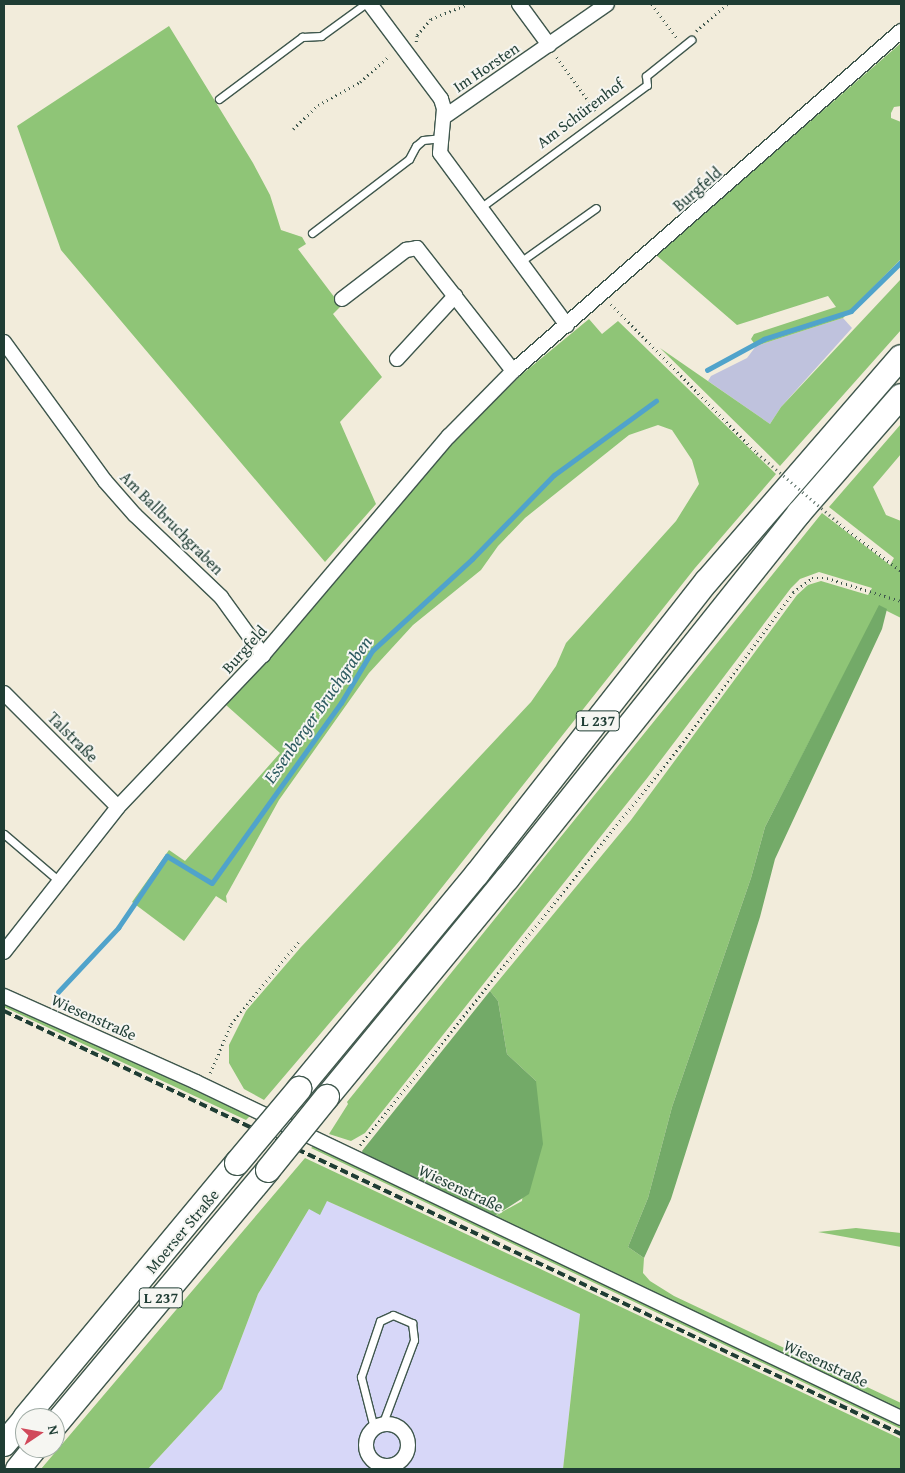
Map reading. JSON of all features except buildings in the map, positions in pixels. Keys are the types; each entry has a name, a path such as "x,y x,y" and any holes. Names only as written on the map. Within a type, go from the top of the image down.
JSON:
{"highway":[{"name":"Moerser Straße","path":"33,1408 477,874 707,581 901,357"},
{"name":"Moerser Straße","path":"65,1413 507,879 780,535 901,396"},
{"name":"Moerser Straße","path":"4,1444 15,1430"},
{"path":"18,1469 27,1458"}],"street":[{"path":"370,4 406,50 440,99 444,117 440,152 567,325"},
{"path":"519,4 548,45"},
{"name":"Im Horsten","path":"444,117 606,4"},
{"name":"Burgfeld","path":"4,952 118,807 263,655 448,436 513,371 901,31"},
{"path":"342,299 406,250 417,248 513,371"},
{"path":"397,359 455,296"},
{"name":"Am Ballbruchgraben","path":"4,342 105,481 135,515 221,597 263,655"},
{"name":"Talstraße","path":"4,693 118,807"},
{"name":"Wiesenstraße","path":"4,996 205,1086 901,1418"},
{"path":"378,1426 398,1426 407,1436 409,1450 402,1462 390,1467 375,1467 367,1454 366,1441 378,1426"}],"lane":[{"path":"219,99 302,36 321,36 365,4"},
{"name":"Am Schürenhof","path":"480,208 647,85 646,76 691,40"},
{"path":"312,232 410,160 416,146 423,140 442,138"},
{"path":"520,262 596,208"},
{"path":"4,834 59,881"},
{"path":"393,1315 412,1324 414,1340 378,1426 361,1377 380,1321 393,1315"}],"path":[{"path":"293,129 318,105 360,82 394,52 406,50 416,42 417,35 431,19 468,4"},
{"path":"652,4 683,46"},
{"path":"691,40 691,35 727,4"},
{"path":"548,45 602,119"},
{"path":"602,294 757,453 840,524 901,571"},
{"path":"351,1156 680,746 793,592 812,578 827,578 901,601"},
{"path":"205,1086 231,1024 298,942"}],"shaded area":[{"path":"843,318 852,328 781,407 770,424 708,381 711,376 747,358 756,346"},
{"path":"327,1201 580,1314 563,1469 148,1469 222,1389 258,1294 309,1209"}],"green space":[{"path":"169,26 253,163 270,195 281,230 302,237 306,244 298,249 341,306 333,314 382,377 340,422 376,504 325,562 61,250 17,126"},
{"path":"901,43 901,106 894,107 891,118 901,122 901,259 843,318 756,346 751,339 754,334 836,307 828,296 737,325 656,255"},
{"path":"901,279 901,330 780,466 660,348 770,424 781,407"},
{"path":"589,319 602,334 618,321 776,474 695,568 401,939 264,1100 244,1089 229,1063 229,1045 246,1011 301,947 531,702 556,666 566,643 676,521 699,484 692,460 672,430 658,425 629,435 525,518 498,546 481,570 413,625 369,673 279,800 226,896 227,903 216,896 184,941 132,902 169,850 185,861 280,753 226,705 286,640 455,440 521,375"},
{"path":"901,424 901,454 873,487 886,515 901,521 901,618 879,607 765,827 751,878 672,1107 648,1198 628,1247 644,1258 643,1273 650,1281 674,1296 901,1403 901,1412 493,1217 522,1201 536,1081 507,1054 498,1001 490,991 631,820 797,595 808,585 821,581 868,595 872,588 819,572 800,579 791,588 648,777 365,1133 351,1141 329,1134 348,1104 347,1102 822,513 890,565 894,558 829,507"},
{"path":"879,605 887,609 882,629 775,859 760,917 671,1199 644,1258 628,1247 648,1198 672,1107 751,878 765,827"},
{"path":"490,991 498,1001 507,1054 536,1081 543,1144 529,1194 493,1217 364,1156 362,1151"},
{"path":"4,1001 250,1116 246,1120 4,1007"},
{"path":"315,1145 901,1420 901,1429 311,1148"},
{"path":"305,1158 901,1439 901,1469 563,1469 580,1314 327,1201 320,1215 309,1209 258,1294 222,1389 148,1469 41,1469 50,1458 65,1458 65,1441"},
{"path":"856,1228 901,1233 901,1247 818,1232"}],"waterway":[{"name":"Essenberger Bruchgraben","path":"707,370 764,339 851,311 901,262"},
{"name":"Essenberger Bruchgraben","path":"58,992 118,928 167,856 212,883 341,703 372,651 472,559 554,475 656,401"}],"railway":[{"path":"4,1011 901,1434"}]}
